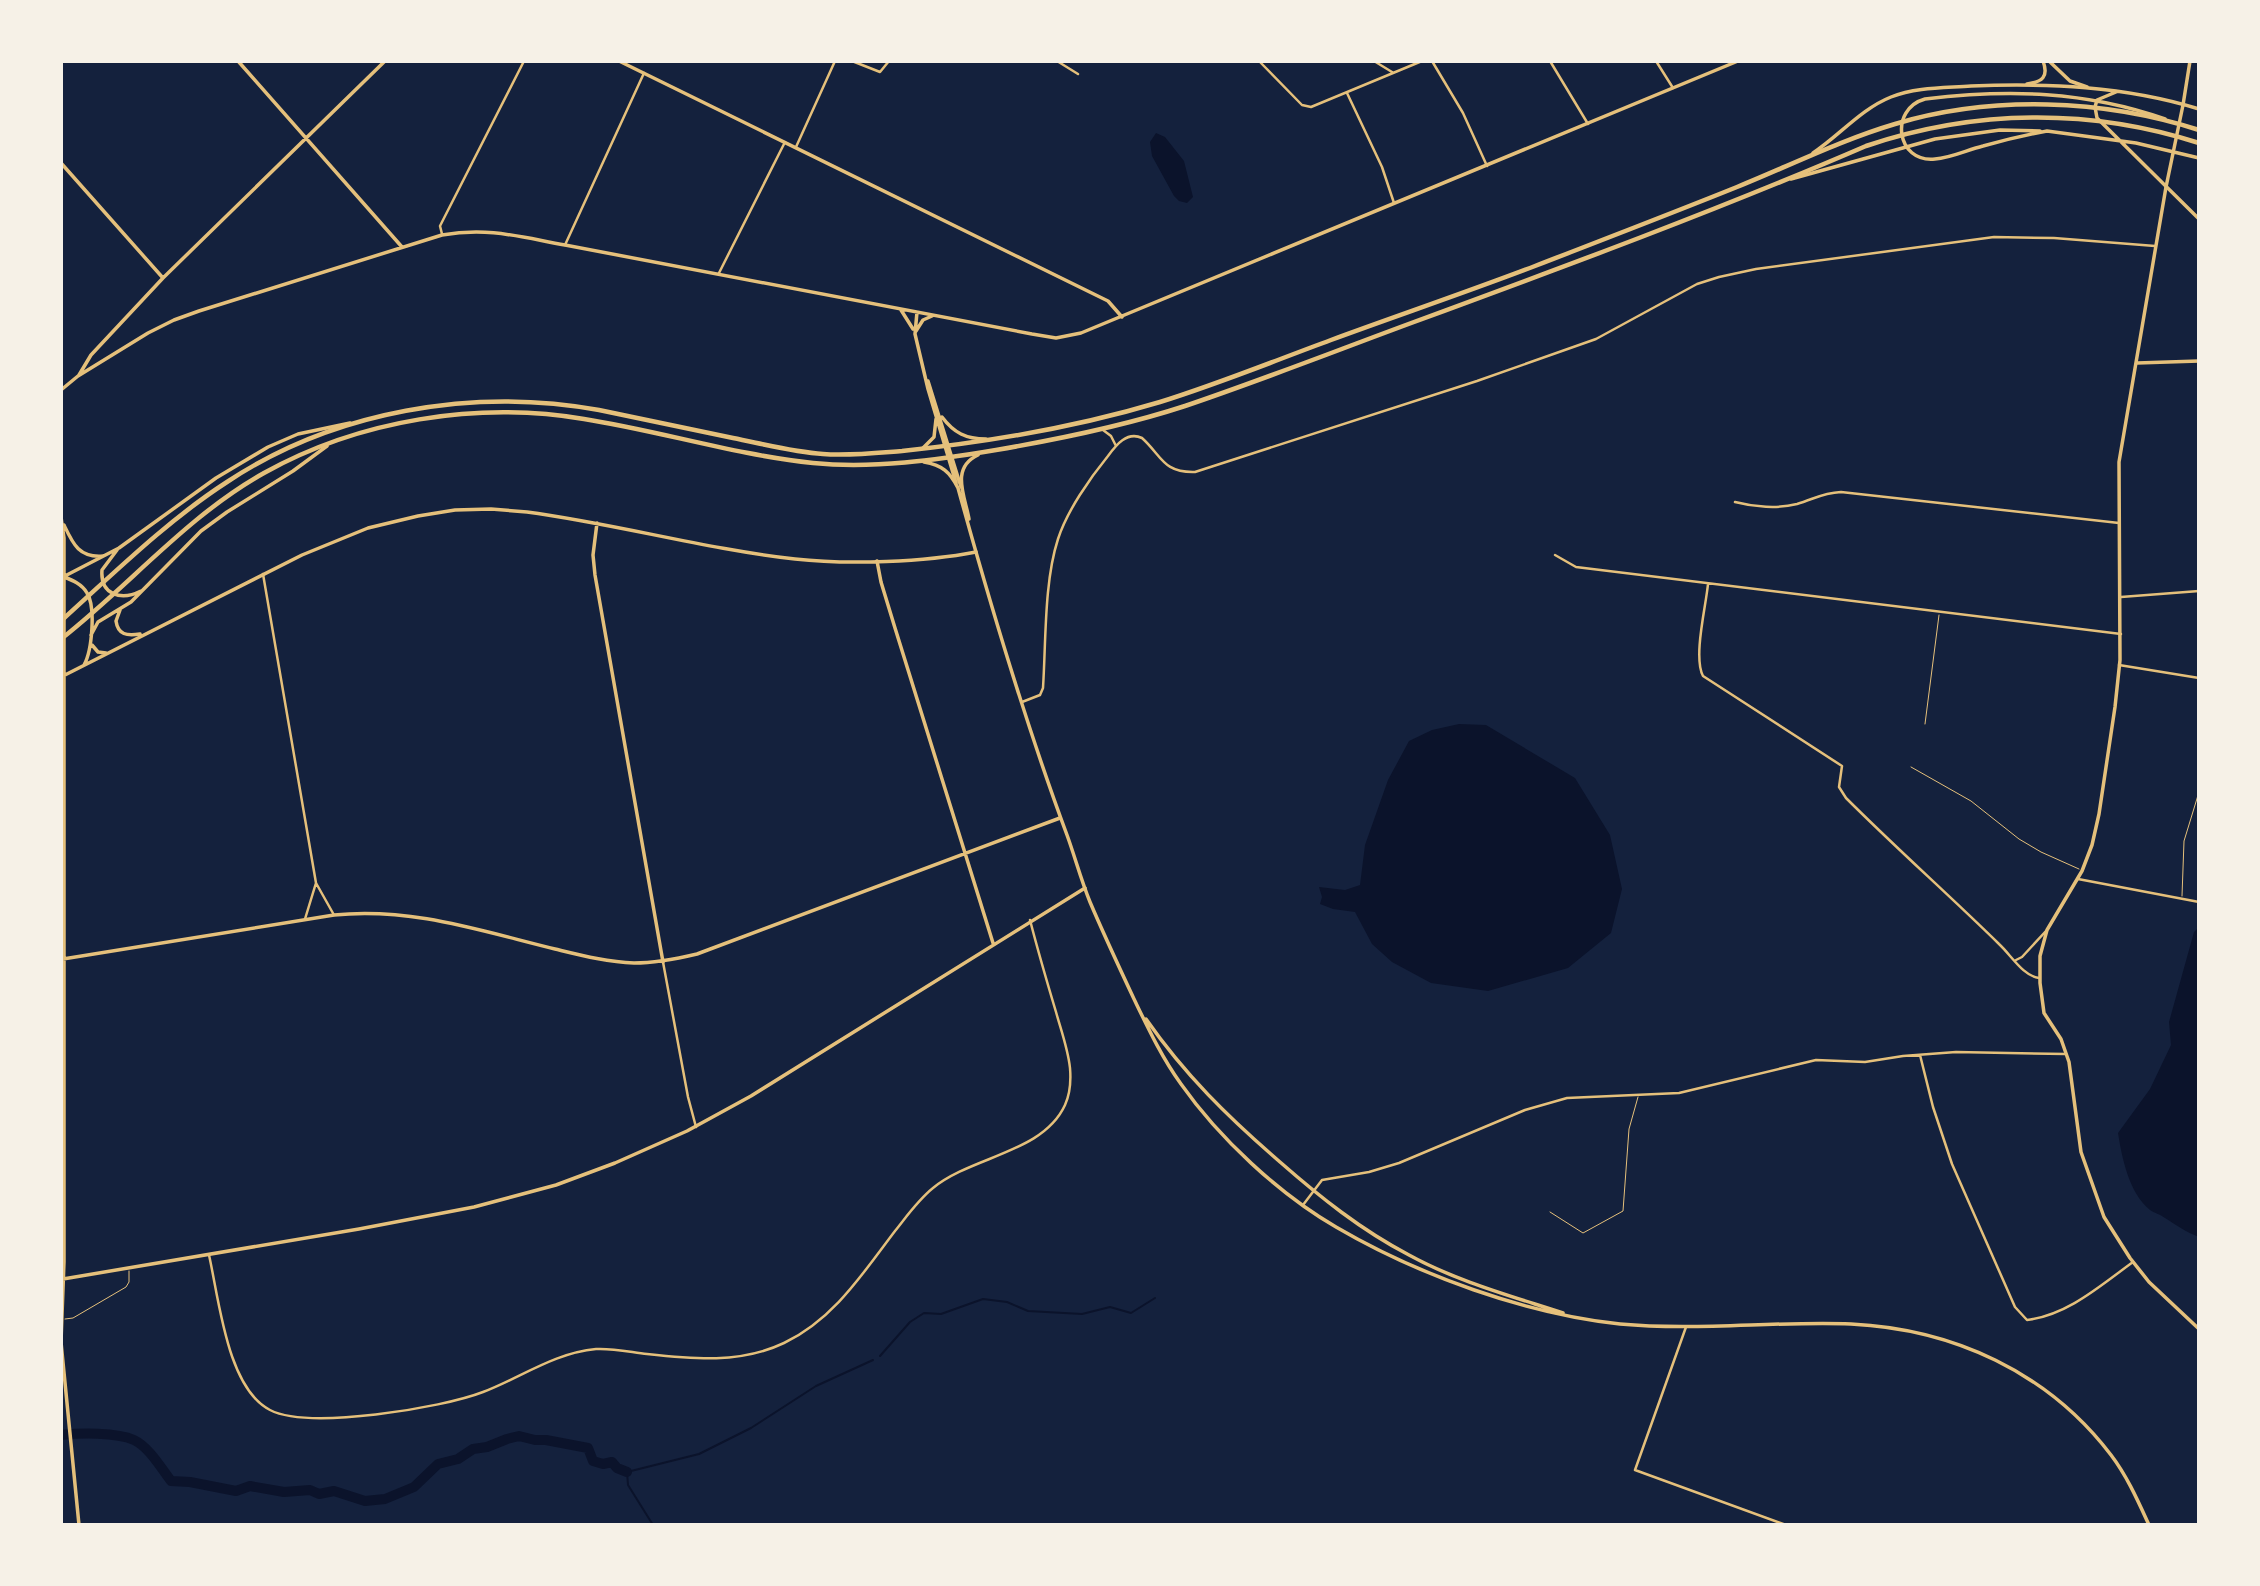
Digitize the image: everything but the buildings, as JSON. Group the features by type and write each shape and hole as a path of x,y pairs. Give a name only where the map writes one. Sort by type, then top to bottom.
{"highway":[{"path":"61,621 200,502 262,461 312,438 363,421 439,406 526,402 588,408 808,453 866,454 991,439 1100,417 1181,395 1516,273 1865,134 1929,115 1982,107 2043,105 2110,110 2199,130"},
{"path":"61,639 206,511 245,484 298,456 378,428 477,413 528,413 603,422 809,463 847,465 911,461 993,451 1096,429 1183,406 1595,255 1866,145 1910,132 1980,119 2042,117 2118,123 2199,143"}],"street":[{"path":"237,61 402,247"},
{"path":"78,376 86,362 163,278 385,61"},
{"path":"442,235 440,226 524,61"},
{"path":"619,61 1108,301 1122,317"},
{"path":"796,147 835,61"},
{"path":"852,61 880,72 889,61"},
{"path":"1057,61 1078,74"},
{"path":"1259,61 1302,105 1311,107 1422,61"},
{"path":"1374,61 1393,73"},
{"path":"1432,61 1463,113 1487,166"},
{"path":"1550,61 1588,124"},
{"path":"1656,61 1673,89"},
{"path":"61,390 78,376 148,332 199,311 442,235 473,230 491,231 1056,338 1081,333 1122,317 1738,61"},
{"path":"2024,84 2045,77 2043,61"},
{"path":"2049,61 2070,80 2089,88"},
{"path":"2016,960 2047,930 2078,878 2092,845 2099,814 2121,634 2119,462 2155,246 2190,61"},
{"path":"565,245 644,73"},
{"path":"1797,163 1829,142 1864,113 1892,96 1925,89 2024,84 2089,88 2199,109"},
{"path":"2118,92 2097,100 2097,118 2199,219"},
{"path":"1348,93 1381,167 1394,204"},
{"path":"2047,131 1927,159 1916,155 1906,145 1901,124 1912,105 1925,99 2042,93 2091,98 2138,109 2181,124"},
{"path":"1772,185 1935,139 2000,130 2047,131 2118,141 2199,158"},
{"path":"719,274 785,142"},
{"path":"61,163 163,278"},
{"path":"1022,702 1040,695 1043,688 1051,572 1058,538 1089,480 1116,446 1129,436 1139,436 1169,468 1180,473 1195,472 1477,381 1596,339 1697,284 1756,269 1994,237 2054,237 2155,246"},
{"path":"901,310 915,334 976,552 1022,702 1085,888 1159,1051 1182,1086 1213,1124 1261,1172 1336,1227 1413,1265 1480,1292 1582,1319 1623,1324 1853,1324 1909,1330 2003,1362 2037,1383 2081,1422 2109,1452 2149,1525"},
{"path":"915,334 917,312"},
{"path":"915,334 922,320 934,316"},
{"path":"102,344 102,354 112,355"},
{"path":"2137,363 2199,361"},
{"path":"935,406 950,427 958,433 976,439 991,439"},
{"path":"922,449 936,433 935,406"},
{"path":"62,577 119,548 216,478 268,447 298,434 363,421"},
{"path":"1111,436 1113,429 1121,423"},
{"path":"1096,429 1104,430 1116,446"},
{"path":"91,635 98,622 146,589 190,541 214,522 336,441"},
{"path":"959,488 965,464 974,456 993,451"},
{"path":"911,461 941,467 959,488"},
{"path":"1735,502 1783,507 1824,493 1841,492 2119,523"},
{"path":"62,676 314,549 368,528 438,513 470,509 508,510 597,523 784,558 877,561 956,556 976,552"},
{"path":"62,519 72,541 81,552 91,556 105,556"},
{"path":"62,519 62,1354 79,1525"},
{"path":"597,523 593,555 595,575 663,962 696,1127"},
{"path":"119,548 102,570 106,589 123,597 146,589"},
{"path":"1555,555 1573,567 2121,634"},
{"path":"877,561 881,582 993,943"},
{"path":"263,575 316,883 334,915"},
{"path":"62,577 80,585 88,594 91,604 90,654 83,666"},
{"path":"1709,584 1699,657 1703,676 1842,766 1839,787 1846,798 2016,960 2026,973 2039,978"},
{"path":"2121,597 2199,591"},
{"path":"122,608 116,618 120,631 130,636 146,633"},
{"path":"91,643 94,649 101,653 114,650"},
{"path":"2119,665 2199,678"},
{"path":"64,959 305,919 378,912 458,923 593,957 632,963 663,962 697,954 1060,818"},
{"path":"2078,878 2199,902"},
{"path":"305,919 316,883"},
{"path":"63,1279 376,1226 510,1198 556,1185 615,1163 696,1127 785,1075 1085,888"},
{"path":"209,1255 240,1379 258,1403 277,1413 294,1417 372,1414 439,1405 479,1394 561,1356 583,1351 605,1349 709,1360 739,1356 782,1344 820,1321 846,1296 915,1206 933,1187 971,1165 1034,1140 1048,1129 1061,1113 1069,1095 1070,1067 1030,920"},
{"path":"2047,930 2040,956 2039,978 2044,1013 2061,1039 2067,1054 2072,1074 2081,1152 2104,1217 2149,1282 2199,1329"},
{"path":"2028,950 2038,951 2040,956"},
{"path":"1139,1009 1164,1045 1226,1115 1314,1193 1345,1216 1410,1256 1483,1287 1582,1319"},
{"path":"1303,1205 1322,1180 1369,1172 1399,1163 1546,1102 1567,1098 1679,1093 1816,1060 1865,1062 1956,1052 2067,1054"},
{"path":"1920,1054 1933,1107 1952,1164 2015,1307 2027,1320 2054,1313 2083,1299 2133,1262"},
{"path":"1686,1325 1636,1470 1786,1525"}],"lane":[{"path":"1926,724 1939,612"},
{"path":"1911,767 1970,802 1998,825 2030,845 2082,870"},
{"path":"2182,898 2184,841 2199,792"},
{"path":"1550,1212 1583,1233 1623,1211 1629,1129 1639,1095"},
{"path":"63,1319 73,1318 126,1287 129,1282 128,1269"}],"water":[{"path":"1156,133 1165,137 1184,161 1193,197 1187,203 1174,196 1152,156 1150,142"},
{"path":"1459,724 1486,725 1575,778 1610,835 1622,889 1611,933 1568,968 1488,991 1431,983 1392,962 1372,944 1355,912 1320,904 1322,897 1319,887 1345,890 1360,885 1365,845 1388,780 1409,741 1432,730"},
{"path":"2199,927 2199,1237 2152,1211 2143,1203 2128,1174 2118,1133 2150,1089 2171,1045 2169,1022 2194,932"}],"waterway":[{"path":"880,1356 910,1322 924,1313 941,1314 983,1299 1007,1302 1028,1311 1082,1314 1110,1307 1131,1313 1155,1298"},
{"path":"653,1525 628,1485 627,1472 699,1454 751,1428 816,1386 873,1360"},
{"path":"61,1435 108,1434 134,1440 150,1453 171,1481 236,1491 250,1486 284,1492 310,1490 319,1494 334,1491 365,1501 385,1499 414,1487 438,1464 458,1459 473,1449 519,1436 588,1448 593,1461 603,1464 612,1462 617,1468 627,1472"}]}
